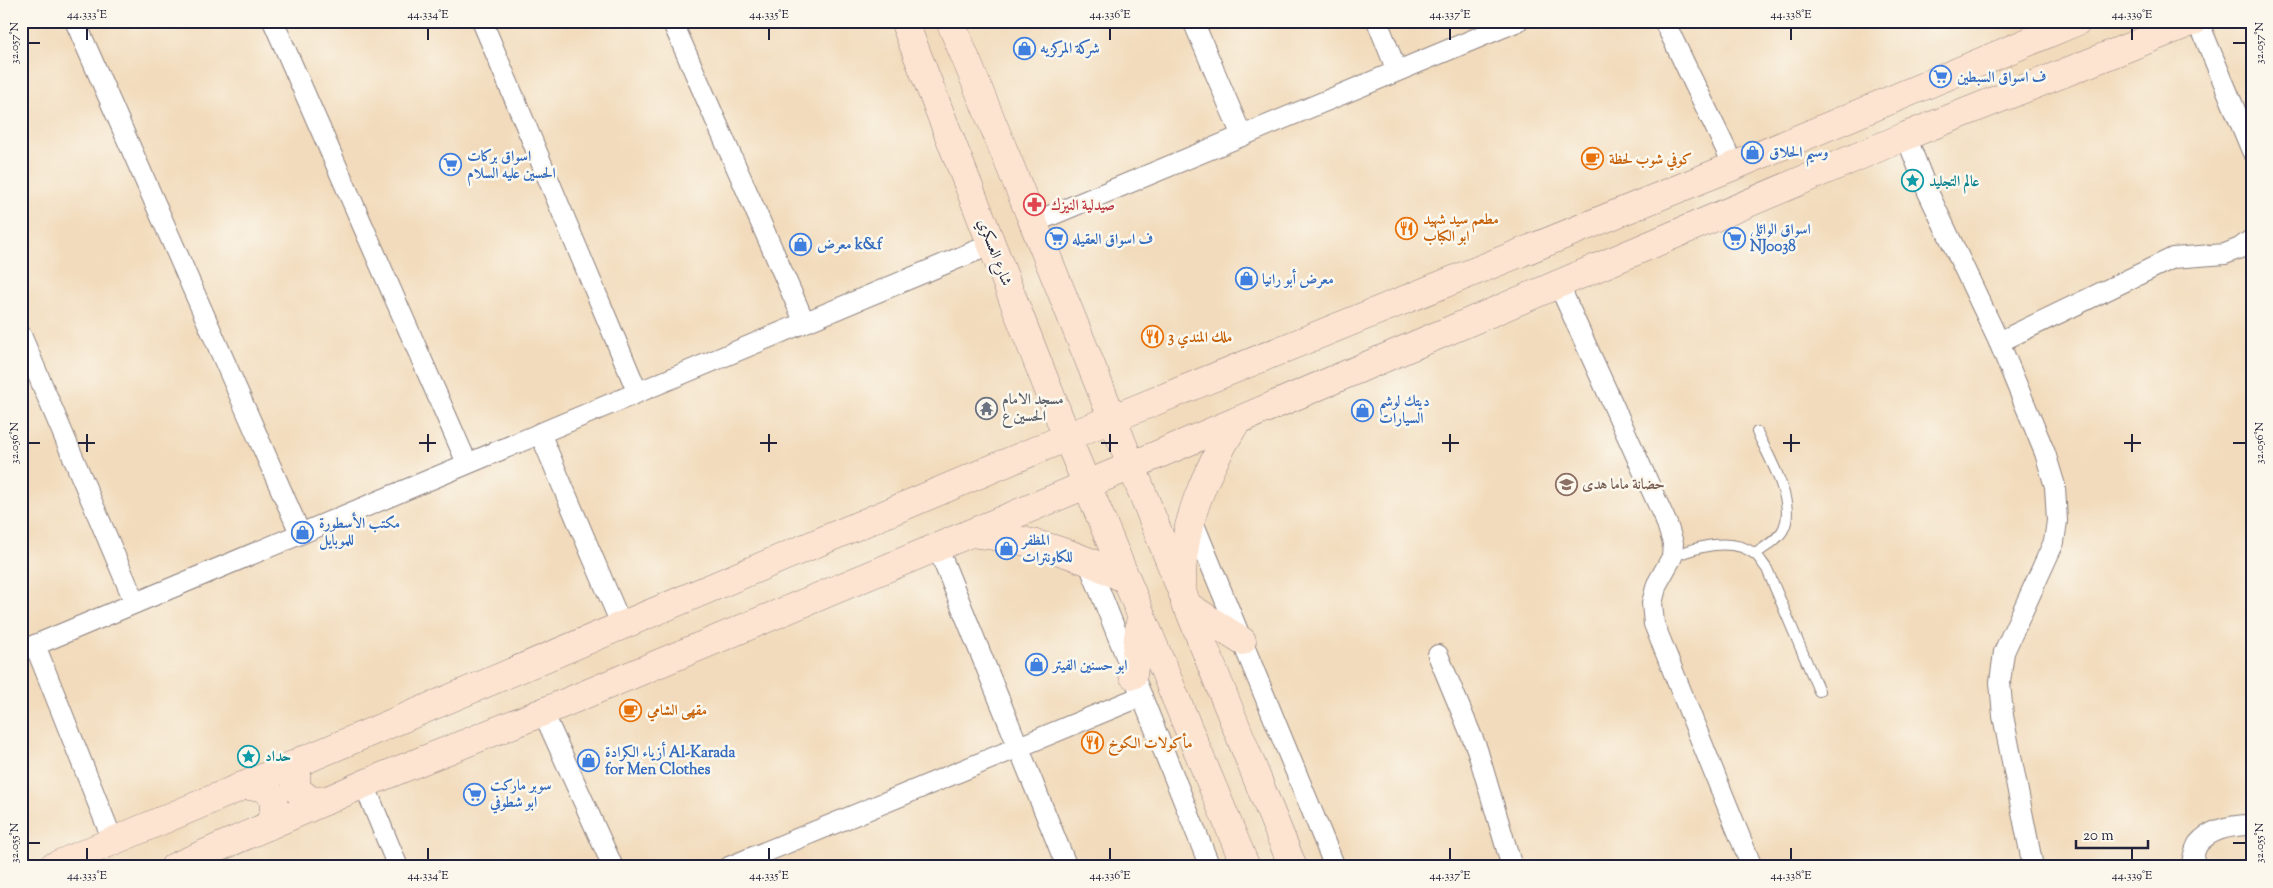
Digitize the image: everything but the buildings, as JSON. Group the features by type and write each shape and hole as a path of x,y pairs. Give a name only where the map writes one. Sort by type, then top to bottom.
{"main road":[{"name":"شارع العسكري","path":"904,21 1067,437 1246,867"},
{"path":"950,21 1034,222 1293,867"},
{"path":"52,867 621,624 1112,418 1734,166 2078,21"},
{"path":"174,867 364,784 543,712 1131,466 1906,136 2194,21"},
{"path":"2029,42 2024,54 2023,64 2025,72 2040,83"},
{"path":"1936,81 1944,82 1956,95 1957,103 1951,118"},
{"path":"1184,599 1182,565 1191,518 1206,475 1237,421"},
{"path":"967,533 1004,536 1040,544 1087,560 1127,580"},
{"path":"1184,599 1242,641"},
{"path":"1138,685 1141,614"},
{"path":"302,760 296,770 296,789 310,800 325,801"},
{"path":"242,786 258,786 268,790 275,806 274,816 268,826"}],"street":[{"path":"75,21 300,534"},
{"path":"273,21 467,463"},
{"path":"482,21 637,391"},
{"path":"672,21 804,321"},
{"path":"1194,21 1242,136"},
{"path":"1377,21 1397,71"},
{"path":"1034,222 1518,21"},
{"path":"1664,21 1734,166"},
{"path":"2198,21 2252,151"},
{"path":"1906,136 1927,190 1999,342 2045,453 2055,486 2057,521 2054,542 2004,652 2000,682 2003,716 2033,867"},
{"path":"1999,342 2172,258 2225,254 2240,248 2252,238"},
{"path":"113,841 28,648 804,321 992,244"},
{"path":"1558,283 1667,524 1673,543 1672,557 1657,584 1652,603 1654,624 1752,867"},
{"path":"21,335 136,603"},
{"path":"540,433 621,624"},
{"path":"1191,518 1334,867"},
{"path":"937,546 1067,867"},
{"path":"1087,560 1210,867"},
{"path":"1438,655 1477,749 1512,867"},
{"path":"729,867 1018,746 1138,685"},
{"path":"543,712 613,867"},
{"path":"364,784 398,867"},
{"path":"2191,867 2198,845 2210,834 2230,825 2252,825"}],"lane":[{"path":"1755,554 1772,542 1784,528 1787,511 1776,472 1757,432"},
{"path":"1672,557 1693,548 1713,545 1740,547 1755,554 1767,569 1819,691"}],"place":[{"name":"شركة المركزيه","path":"1024,48"},
{"name":"ف اسواق السبطين","path":"1941,77"},
{"name":"وسيم الحلاق","path":"1753,152"},
{"name":"كوفي شوب لحظة","path":"1593,159"},
{"name":"اسواق بركات الحسين عليه السلام","path":"451,165"},
{"name":"عالم التجليد","path":"1913,181"},
{"name":"صيدلية النيزك","path":"1035,205"},
{"name":"مطعم سيد شهيد ابو الكباب","path":"1407,228"},
{"name":"اسواق الوائلی NJ0038","path":"1734,238"},
{"name":"ف اسواق العقيله","path":"1056,239"},
{"name":"معرض k&f","path":"801,244"},
{"name":"معرض أبو رانيا","path":"1246,279"},
{"name":"ملك المندي 3","path":"1152,337"},
{"name":"مسجد الامام الحسين ع","path":"986,408"},
{"name":"ديتك لوشم السيارات","path":"1363,410"},
{"name":"حضانة ماما هدى","path":"1566,484"},
{"name":"مكتب الأسطورة للموبايل","path":"303,532"},
{"name":"المظفر للكاونترات","path":"1006,549"},
{"name":"ابو حسنين الفيتر","path":"1037,665"},
{"name":"مقهى الشامي","path":"631,710"},
{"name":"مأكولات الكوخ","path":"1092,743"},
{"name":"حداد","path":"249,756"},
{"name":"أزياء الكرادة Al-Karada for Men Clothes","path":"589,761"},
{"name":"سوبر ماركت ابو شطوفي","path":"474,794"}]}
